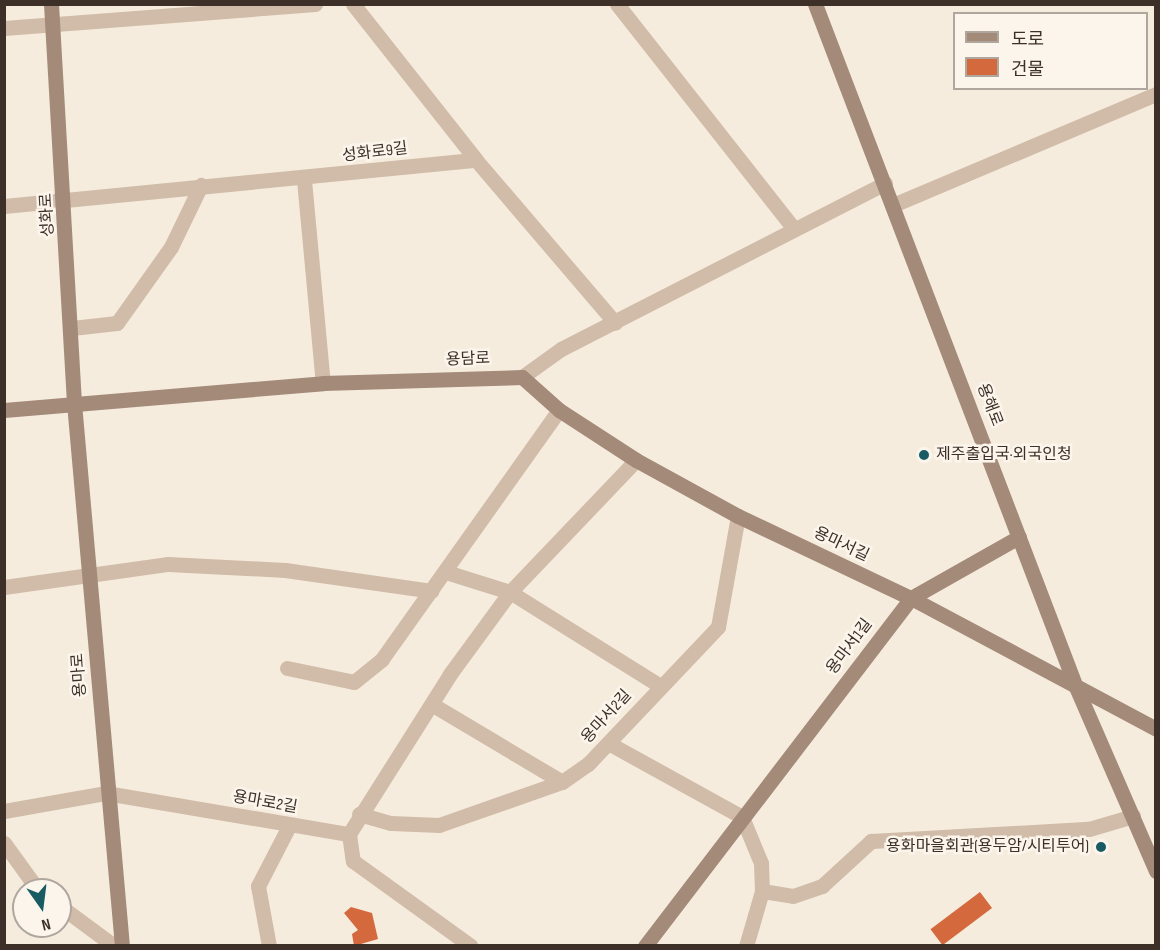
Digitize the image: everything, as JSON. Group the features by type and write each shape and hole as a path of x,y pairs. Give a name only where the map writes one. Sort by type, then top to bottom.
{"street":[{"name":"성화로","path":"51,4 66,200 74,403"},
{"path":"4,28 315,4"},
{"path":"353,4 476,160 615,323"},
{"path":"617,4 792,226"},
{"name":"용해로","path":"815,4 1076,687 1155,871"},
{"path":"893,205 1155,94"},
{"name":"성화로9길","path":"4,206 201,186 304,180 476,160"},
{"path":"304,180 323,383"},
{"path":"522,377 561,349 615,323 792,226 885,183"},
{"path":"72,328 117,323 171,247 201,186"},
{"name":"용담로","path":"4,410 323,383 522,377"},
{"name":"용마서길","path":"522,377 559,410 636,460 738,516 910,598 1155,729"},
{"name":"용마로","path":"74,403 91,573 106,793 122,945"},
{"path":"287,668 354,682 382,659 559,410"},
{"path":"471,945 353,861 349,834 359,814 433,705 450,674 510,592 636,460"},
{"name":"용마서2길","path":"359,814 391,823 439,825 562,782 610,744 659,685 718,627 738,516"},
{"name":"용마서1길","path":"645,945 910,598 1019,537"},
{"path":"4,587 168,564 239,568 432,591"},
{"path":"446,572 510,592 659,685"},
{"path":"433,705 562,782"},
{"path":"610,744 742,818 761,863 762,891 746,945"},
{"name":"용마로2길","path":"4,811 106,793 290,826 349,834"},
{"path":"762,891 793,896 822,886 871,841 1089,829 1133,816"},
{"path":"269,945 258,886 290,826"},
{"path":"4,843 29,878"},
{"path":"72,915 114,945"}],"building":[{"path":"980,892 992,908 943,945 930,929"},
{"path":"351,907 372,913 378,939 354,946 352,934 358,930 344,913"}],"place":[{"name":"제주출입국·외국인청","path":"924,455"},
{"name":"용화마을회관(용두암/시티투어)","path":"1101,847"}]}
